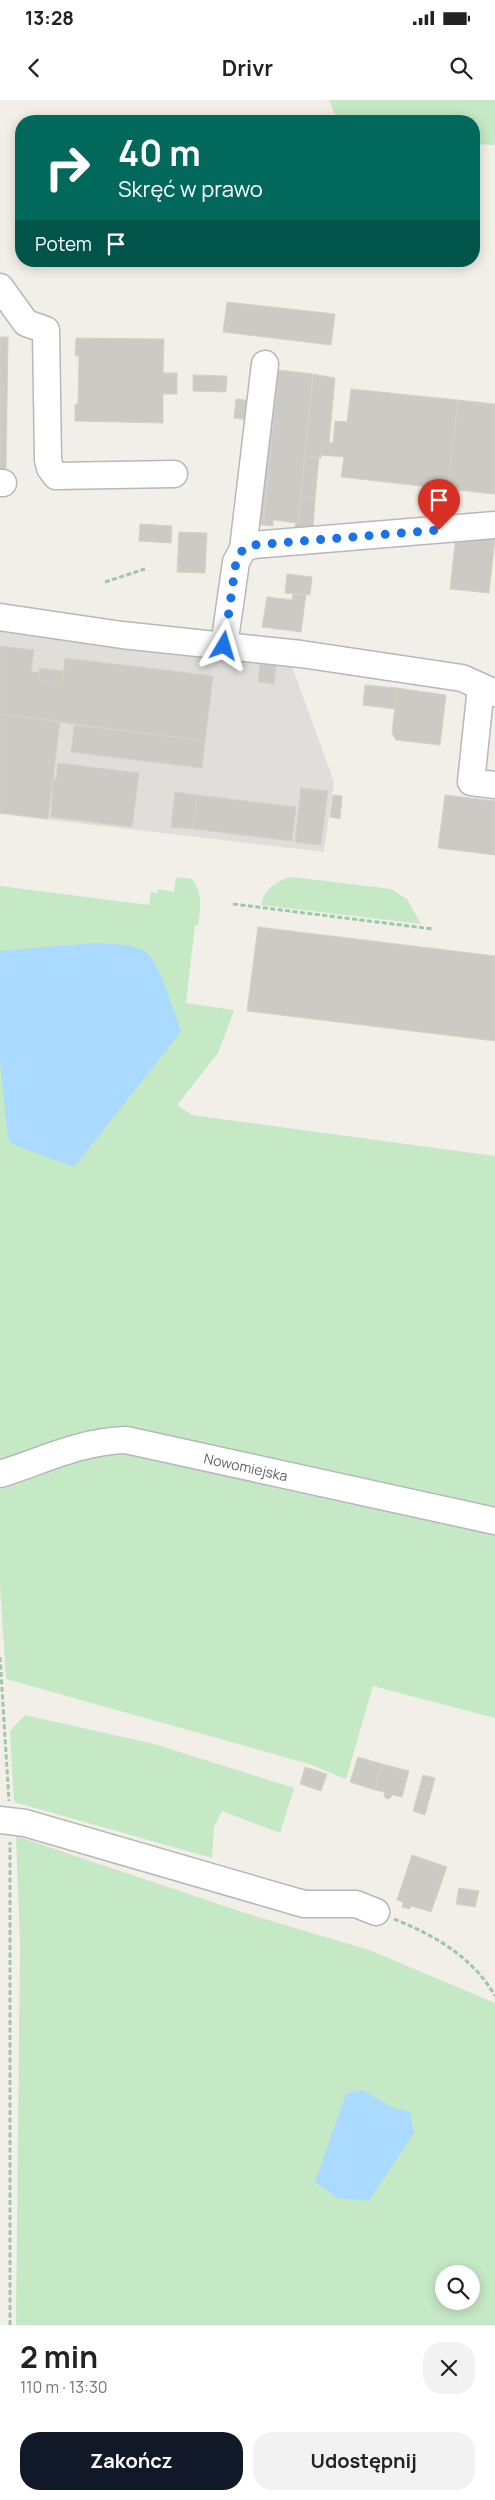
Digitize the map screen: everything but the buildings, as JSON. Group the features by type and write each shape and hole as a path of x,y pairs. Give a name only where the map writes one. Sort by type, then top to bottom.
{"lane":[{"path":"0,287 26,323 46,330 48,460 50,468 56,476 174,474"},
{"path":"224,646 236,562 243,549 265,364"},
{"path":"243,549 253,545 495,525"},
{"path":"0,617 122,635 301,654 462,678 488,690 471,782 495,786"},
{"name":"Nowomiejska","path":"0,1474 80,1446 108,1440 126,1440 495,1521"},
{"path":"5,1820 304,1904 356,1904 376,1912"}],"path":[{"path":"105,582 145,568"},
{"path":"233,904 433,929"},
{"path":"0,1657 5,1820 10,2325"},
{"path":"376,1912 426,1932 458,1953 487,1982 495,1996"}],"shaded area":[{"path":"0,626 290,661 334,782 324,852 0,814"}],"green space":[{"path":"329,100 495,100 495,145 480,144 480,115 335,115"},
{"path":"176,877 192,879 200,895 200,912 198,925 195,925 186,1003 234,1010 218,1053 177,1105 192,1115 495,1156 495,1718 373,1686 346,1779 306,1763 6,1679 0,1584 0,886 149,905 151,892 158,893 158,889 174,892"},
{"path":"293,877 391,889 407,899 421,924 261,905 265,894 272,886 282,880"},
{"path":"25,1715 154,1744 294,1788 280,1833 222,1811 214,1827 212,1858 14,1802 10,1731"},
{"path":"16,1836 245,1913 369,1950 495,2003 495,2325 16,2325 20,1943"}],"water":[{"path":"94,943 119,944 138,948 150,956 166,988 181,1032 74,1167 12,1144 8,1138 0,1062 0,951"},
{"path":"363,2090 391,2107 410,2112 414,2133 369,2201 338,2198 315,2182 346,2094"}],"route":[{"path":"224,646 236,562 243,549 253,545 439,530"}]}
